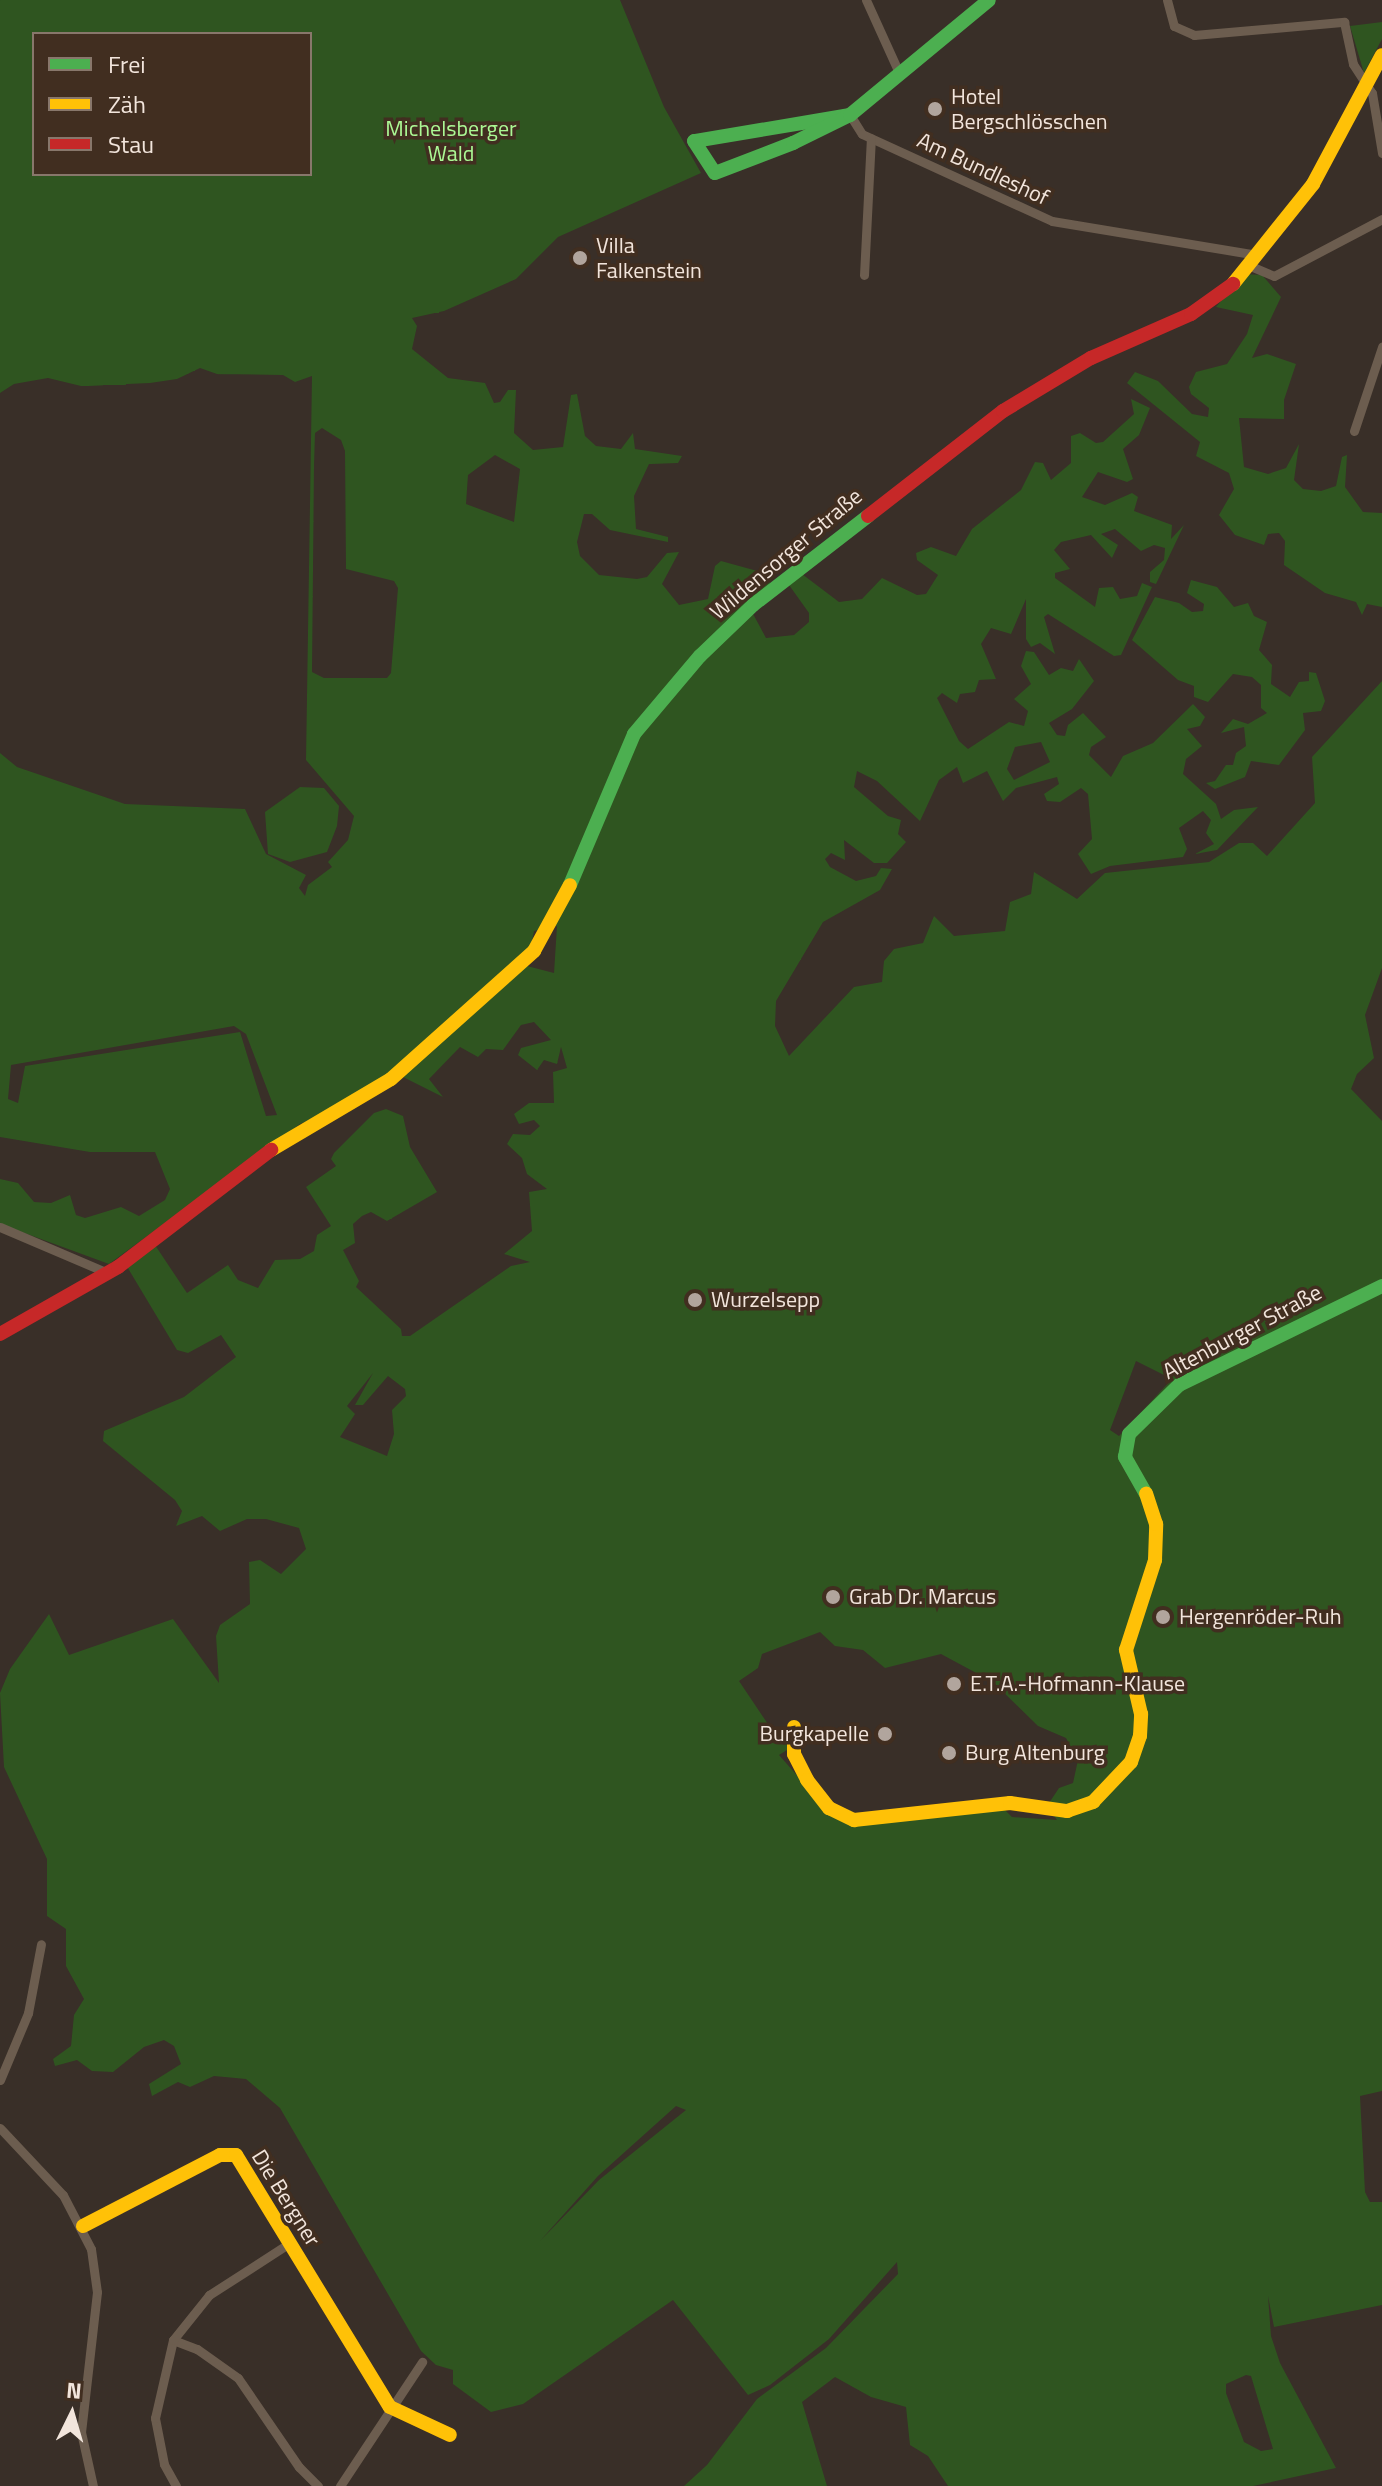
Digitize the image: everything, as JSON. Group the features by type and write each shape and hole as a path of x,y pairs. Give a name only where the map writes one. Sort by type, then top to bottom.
{"street":[{"path":"866,0 900,75"},
{"path":"850,115 694,141 715,173 850,115 989,0"},
{"path":"1167,0 1179,31 1202,35 1344,22 1353,64 1368,85 1382,153"},
{"name":"Wildensorger Straße","path":"0,1334 108,1273 265,1154 391,1079 543,942 634,734 753,605 1003,411 1091,358 1202,309 1252,260 1313,184 1382,55"},
{"name":"Am Bundleshof","path":"850,115 855,129 871,138 1052,221 1252,260 1274,276 1382,219"},
{"path":"864,275 871,138"},
{"path":"1354,431 1382,347"},
{"path":"0,1227 108,1273"},
{"name":"Altenburger Straße","path":"794,1727 794,1754 807,1780 829,1808 854,1820 1010,1803 1067,1811 1093,1802 1131,1762 1140,1736 1141,1714 1126,1650 1153,1570 1156,1524 1150,1501 1125,1457 1129,1434 1179,1385 1382,1286"},
{"path":"0,2080 28,2013 41,1944"},
{"path":"0,2128 54,2183 83,2226 97,2278 81,2406 84,2452 93,2486"},
{"name":"Die Bergner","path":"83,2226 228,2153 236,2155 390,2407"},
{"path":"176,2486 164,2464 155,2418 173,2340 209,2295 288,2244"},
{"path":"173,2340 197,2349 238,2378 299,2467 318,2486"},
{"path":"340,2486 422,2362"},
{"path":"390,2407 450,2435"}],"green space":[{"name":"Michelsberger Wald","path":"0,0 620,0 664,107 701,173 558,237 516,279 444,311 412,318 417,326 412,349 448,378 485,383 494,403 500,402 508,390 516,390 514,433 533,450 563,447 571,395 577,394 585,436 596,446 621,449 633,433 635,449 682,456 678,463 649,464 634,496 636,529 668,537 668,542 610,530 592,514 584,514 577,542 580,556 599,575 637,579 647,577 667,553 679,552 662,584 679,605 708,599 715,566 721,561 761,572 770,582 752,612 766,638 794,635 809,622 809,613 789,585 802,574 839,602 862,599 882,578 917,595 926,594 938,575 917,560 916,553 931,547 956,556 972,529 1021,490 1035,462 1043,463 1051,480 1071,463 1071,436 1080,433 1096,443 1103,442 1134,414 1131,399 1150,408 1139,435 1123,449 1133,479 1127,482 1098,472 1082,497 1105,505 1132,493 1138,497 1134,511 1172,525 1171,539 1184,525 1156,584 1150,582 1150,572 1164,560 1165,548 1154,545 1141,551 1115,529 1101,534 1118,545 1112,558 1091,535 1061,542 1054,550 1070,569 1055,573 1055,578 1095,607 1099,588 1113,587 1120,599 1137,596 1142,583 1152,587 1121,655 1114,656 1048,614 1044,617 1055,654 1040,643 1031,647 1026,639 1026,599 1011,634 991,628 981,644 996,679 979,680 975,692 960,694 957,703 942,693 937,698 959,741 968,749 1009,722 1024,726 1028,711 1014,699 1031,684 1021,666 1026,651 1034,652 1049,675 1061,668 1073,671 1079,659 1094,681 1072,709 1049,723 1057,735 1065,736 1068,725 1083,713 1106,737 1091,747 1089,755 1111,777 1123,756 1153,743 1193,704 1205,717 1200,726 1187,729 1202,746 1186,759 1183,774 1216,804 1221,819 1234,810 1258,807 1217,850 1195,854 1214,844 1206,833 1211,820 1203,811 1179,828 1187,849 1183,857 1110,866 1091,874 1078,854 1092,839 1088,794 1081,788 1060,802 1047,801 1044,794 1059,784 1057,777 1016,788 1003,801 987,771 963,783 957,767 939,780 920,821 877,781 857,771 854,787 888,816 901,820 898,834 906,842 887,863 874,863 844,840 845,860 831,853 825,859 830,867 856,881 876,876 881,868 892,869 880,890 823,922 776,1001 775,1026 789,1056 854,987 882,982 884,961 894,949 923,943 934,916 954,936 1005,931 1010,902 1031,894 1034,872 1077,899 1105,873 1209,862 1239,843 1253,843 1267,856 1315,803 1312,757 1382,681 1382,968 1365,1015 1374,1058 1357,1074 1351,1089 1382,1121 1382,2091 1360,2096 1365,2192 1370,2202 1382,2202 1382,2305 1274,2327 1268,2296 1271,2336 1280,2363 1336,2468 1253,2486 948,2486 928,2456 910,2445 906,2407 871,2397 835,2377 802,2402 827,2486 684,2486 707,2465 757,2399 826,2348 898,2274 897,2262 829,2339 770,2385 748,2395 673,2300 523,2404 491,2412 453,2384 453,2370 436,2365 421,2351 280,2108 246,2079 214,2076 190,2087 178,2082 152,2096 149,2084 181,2064 174,2046 164,2040 144,2047 113,2072 92,2071 77,2060 55,2066 53,2059 71,2046 74,2015 84,1999 66,1966 66,1929 47,1916 47,1859 4,1767 0,1693 10,1669 49,1614 69,1655 173,1619 219,1683 216,1636 220,1625 250,1604 249,1562 260,1560 281,1574 306,1549 299,1528 266,1519 247,1519 220,1531 202,1516 176,1526 182,1511 175,1500 103,1441 104,1431 184,1397 236,1357 221,1335 188,1353 177,1350 126,1265 155,1245 187,1293 228,1265 238,1280 258,1288 275,1260 300,1259 314,1251 317,1235 331,1226 306,1187 336,1166 331,1159 334,1153 374,1113 386,1109 403,1116 410,1147 437,1192 387,1221 371,1212 362,1216 353,1224 355,1243 343,1250 359,1281 356,1287 401,1329 402,1336 410,1336 511,1266 530,1262 504,1254 532,1231 529,1192 547,1189 527,1174 522,1158 507,1144 513,1134 530,1135 540,1126 534,1120 519,1124 514,1114 529,1103 554,1103 553,1072 567,1068 561,1047 557,1064 544,1060 537,1070 518,1055 521,1048 551,1040 534,1022 521,1025 503,1050 486,1049 478,1057 460,1047 429,1079 443,1097 403,1077 300,1124 109,1264 0,1224 0,1179 18,1183 34,1202 51,1203 70,1195 76,1215 85,1218 121,1207 139,1216 165,1200 170,1189 155,1152 90,1152 0,1137 0,753 17,767 125,804 245,809 266,854 306,875 299,888 305,896 308,885 332,867 328,862 348,840 354,816 306,760 312,376 295,382 283,375 217,374 200,368 177,379 150,383 81,386 48,378 14,384 0,393","holes":["322,428 341,440 345,451 346,569 394,581 398,588 391,673 387,678 324,678 312,672 315,433","495,455 520,469 514,522 466,504 468,475","1041,742 1050,762 1014,780 1007,769 1015,747","557,926 554,973 527,966 534,931","234,1026 246,1034 277,1115 266,1116 240,1032 25,1066 18,1103 8,1099 11,1065","1136,1361 1172,1379 1119,1436 1110,1430","373,1373 355,1405 363,1405 388,1376 405,1389 406,1396 392,1410 394,1434 387,1456 340,1437 355,1414 347,1406","820,1632 835,1646 863,1650 885,1668 941,1654 993,1682 1038,1726 1066,1738 1078,1760 1073,1783 1059,1788 1047,1806 1057,1820 1012,1817 1005,1810 860,1824 802,1781 779,1755 787,1750 788,1740 774,1733 739,1681 758,1668 762,1654","676,2106 686,2110 599,2180 540,2241 598,2176","1246,2375 1251,2376 1273,2449 1261,2451 1244,2442 1226,2393 1226,2384"]},
{"path":"1382,22 1382,39 1364,73 1350,26"},
{"path":"1243,274 1262,275 1281,297 1252,358 1267,354 1296,364 1284,400 1284,419 1239,418 1244,467 1268,474 1286,468 1299,444 1294,480 1303,489 1321,491 1336,486 1342,457 1347,455 1345,487 1363,512 1382,513 1382,607 1367,604 1362,615 1356,602 1325,593 1284,565 1285,541 1279,533 1268,534 1264,545 1235,535 1219,515 1234,489 1229,473 1196,456 1200,442 1127,383 1135,372 1158,381 1192,414 1208,417 1209,408 1191,394 1189,387 1196,372 1227,364 1247,334 1253,315 1216,307"},
{"path":"1191,580 1217,587 1234,607 1248,603 1254,616 1267,622 1259,650 1272,665 1271,684 1290,697 1299,682 1309,681 1309,672 1316,673 1325,701 1321,711 1303,713 1305,730 1279,765 1251,761 1245,777 1215,789 1206,783 1215,781 1226,765 1233,765 1236,753 1246,746 1244,727 1221,733 1233,719 1248,724 1267,713 1261,708 1261,685 1252,677 1233,674 1208,702 1194,697 1194,686 1178,680 1132,640 1155,597 1179,603 1192,612 1203,611 1204,604 1187,593"},
{"path":"300,787 324,788 339,806 337,826 327,852 290,862 268,854 265,812"}],"traffic: fast":[{"path":"850,115 694,141 715,173 793,143 850,115 989,0"},
{"path":"570,885 634,734 700,656 753,605 868,516"},
{"path":"1146,1494 1125,1457 1129,1434 1179,1385 1382,1286"}],"traffic: slow":[{"path":"1233,284 1313,184 1382,55"},
{"path":"271,1150 391,1079 534,951 570,885"},
{"path":"794,1727 794,1754 807,1780 829,1808 854,1820 1010,1803 1067,1811 1093,1802 1131,1762 1140,1736 1141,1714 1126,1650 1155,1560 1156,1524 1146,1494"},
{"path":"83,2226 220,2155 236,2155 390,2407 450,2435"}],"traffic: jam":[{"path":"868,516 1003,411 1091,358 1191,314 1233,284"},
{"path":"0,1334 118,1267 271,1150"}],"place":[{"name":"Hotel Bergschlösschen","path":"935,109"},
{"name":"Villa Falkenstein","path":"580,258"},
{"name":"Wurzelsepp","path":"695,1300"},
{"name":"Grab Dr. Marcus","path":"833,1597"},
{"name":"Hergenröder-Ruh","path":"1163,1617"},
{"name":"E.T.A.-Hofmann-Klause","path":"954,1684"},
{"name":"Burgkapelle","path":"885,1734"},
{"name":"Burg Altenburg","path":"949,1753"}]}
